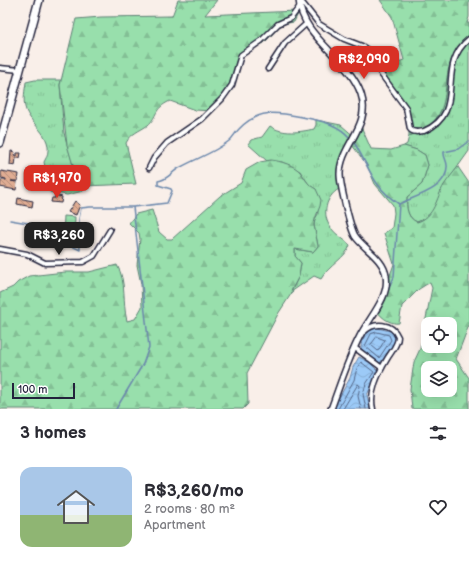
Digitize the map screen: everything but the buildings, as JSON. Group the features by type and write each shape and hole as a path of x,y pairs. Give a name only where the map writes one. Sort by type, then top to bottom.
{"main road":[{"path":"0,143 40,0"}],"street":[{"path":"300,0 300,6 306,24 350,74 363,99 364,108 361,125 344,158 340,172 353,231 360,242 382,265 386,275 385,290 360,336 331,409"},
{"path":"300,0 319,24 344,39 362,46 369,51 381,74 405,105 410,129 414,132 420,132 441,123 450,113 454,101 454,66 456,56 461,46 469,39"},
{"path":"149,168 154,158 167,143 202,119 229,90 241,55 261,41 278,24 291,18 300,6"},
{"path":"268,69 285,43 306,24"},
{"path":"0,68 20,70"},
{"path":"0,249 27,254 45,263 83,262 94,256 110,230"},
{"path":"360,336 368,328 377,324 385,326 396,332 398,341 382,368 372,391 373,409"},
{"path":"355,348 382,368"}],"green space":[{"path":"178,0 217,0 205,15 297,11 298,14 294,22 282,24 264,43 246,52 241,58 231,92 212,111 195,110 170,101 158,110 148,125 130,137 126,143 136,184 83,186 75,172 67,145 60,85 76,19 101,17 172,16"},
{"path":"380,0 469,0 469,17 467,23 469,23 469,36 457,50 450,64 443,104 438,116 427,127 409,136 409,127 404,109 379,69 404,60 392,17"},
{"path":"469,36 469,151 444,186 433,210 426,218 417,222 409,215 407,197 422,184 428,165 425,155 417,150 404,146 407,144 409,136 427,127 438,116 443,104 450,64 457,50"},
{"path":"35,80 61,80 60,85 64,133 75,172 83,186 83,191 67,195 50,192 44,162 48,153 46,139 28,114 24,104 26,82"},
{"path":"316,120 341,125 356,138 340,161 337,172 339,189 331,196 326,206 326,217 331,228 350,245 345,254 324,274 321,279 314,276 291,292 299,276 301,263 295,256 295,249 313,252 318,246 314,225 318,214 316,189 310,186 300,171 282,162 267,161 248,144 251,140 262,137 270,126 286,132 303,131 314,129"},
{"path":"360,124 371,149 391,150 404,146 417,150 425,155 428,165 422,184 407,197 409,215 417,222 423,220 431,212 444,185 458,167 469,183 469,325 456,359 469,378 469,409 412,409 410,389 414,362 421,344 421,353 457,353 457,317 426,317 432,288 430,283 419,289 402,306 399,323 388,321 378,313 375,306 384,292 394,264 384,233 392,228 394,213 393,205 375,184 367,165 352,145"},
{"path":"271,160 283,162 295,168 301,173 309,184 316,189 321,200 314,225 318,246 313,252 295,249 295,256 301,263 299,276 291,291 293,291 278,314 247,373 248,404 243,409 0,409 0,293 13,287 18,282 29,276 65,272 89,272 117,265 122,278 127,321 135,319 142,307 141,284 137,265 140,239 139,233 129,223 136,214 152,210 159,232 167,239 172,239 220,196 241,183 246,170 260,162"},
{"path":"64,216 75,217 74,237 63,236"}],"water":[{"path":"377,328 390,331 395,335 396,342 380,363 371,358 361,348 362,341 366,335"},
{"path":"359,357 369,362 378,371 367,395 370,409 333,409 350,378 353,367"}],"waterway":[{"path":"10,220 34,224 54,237 80,250 79,219 81,208 133,207 167,203 172,191 171,189 158,185 158,181 165,179 178,169 223,145 230,140 239,129 255,117 271,113 279,113 313,119 336,127 350,138"},
{"path":"399,204 429,191 442,181 446,175 447,165 444,152 458,149 469,141"},
{"path":"355,144 373,177 383,191 399,204"},
{"path":"387,293 394,277 399,204"},
{"path":"116,409 143,364 149,347 133,207"}]}
